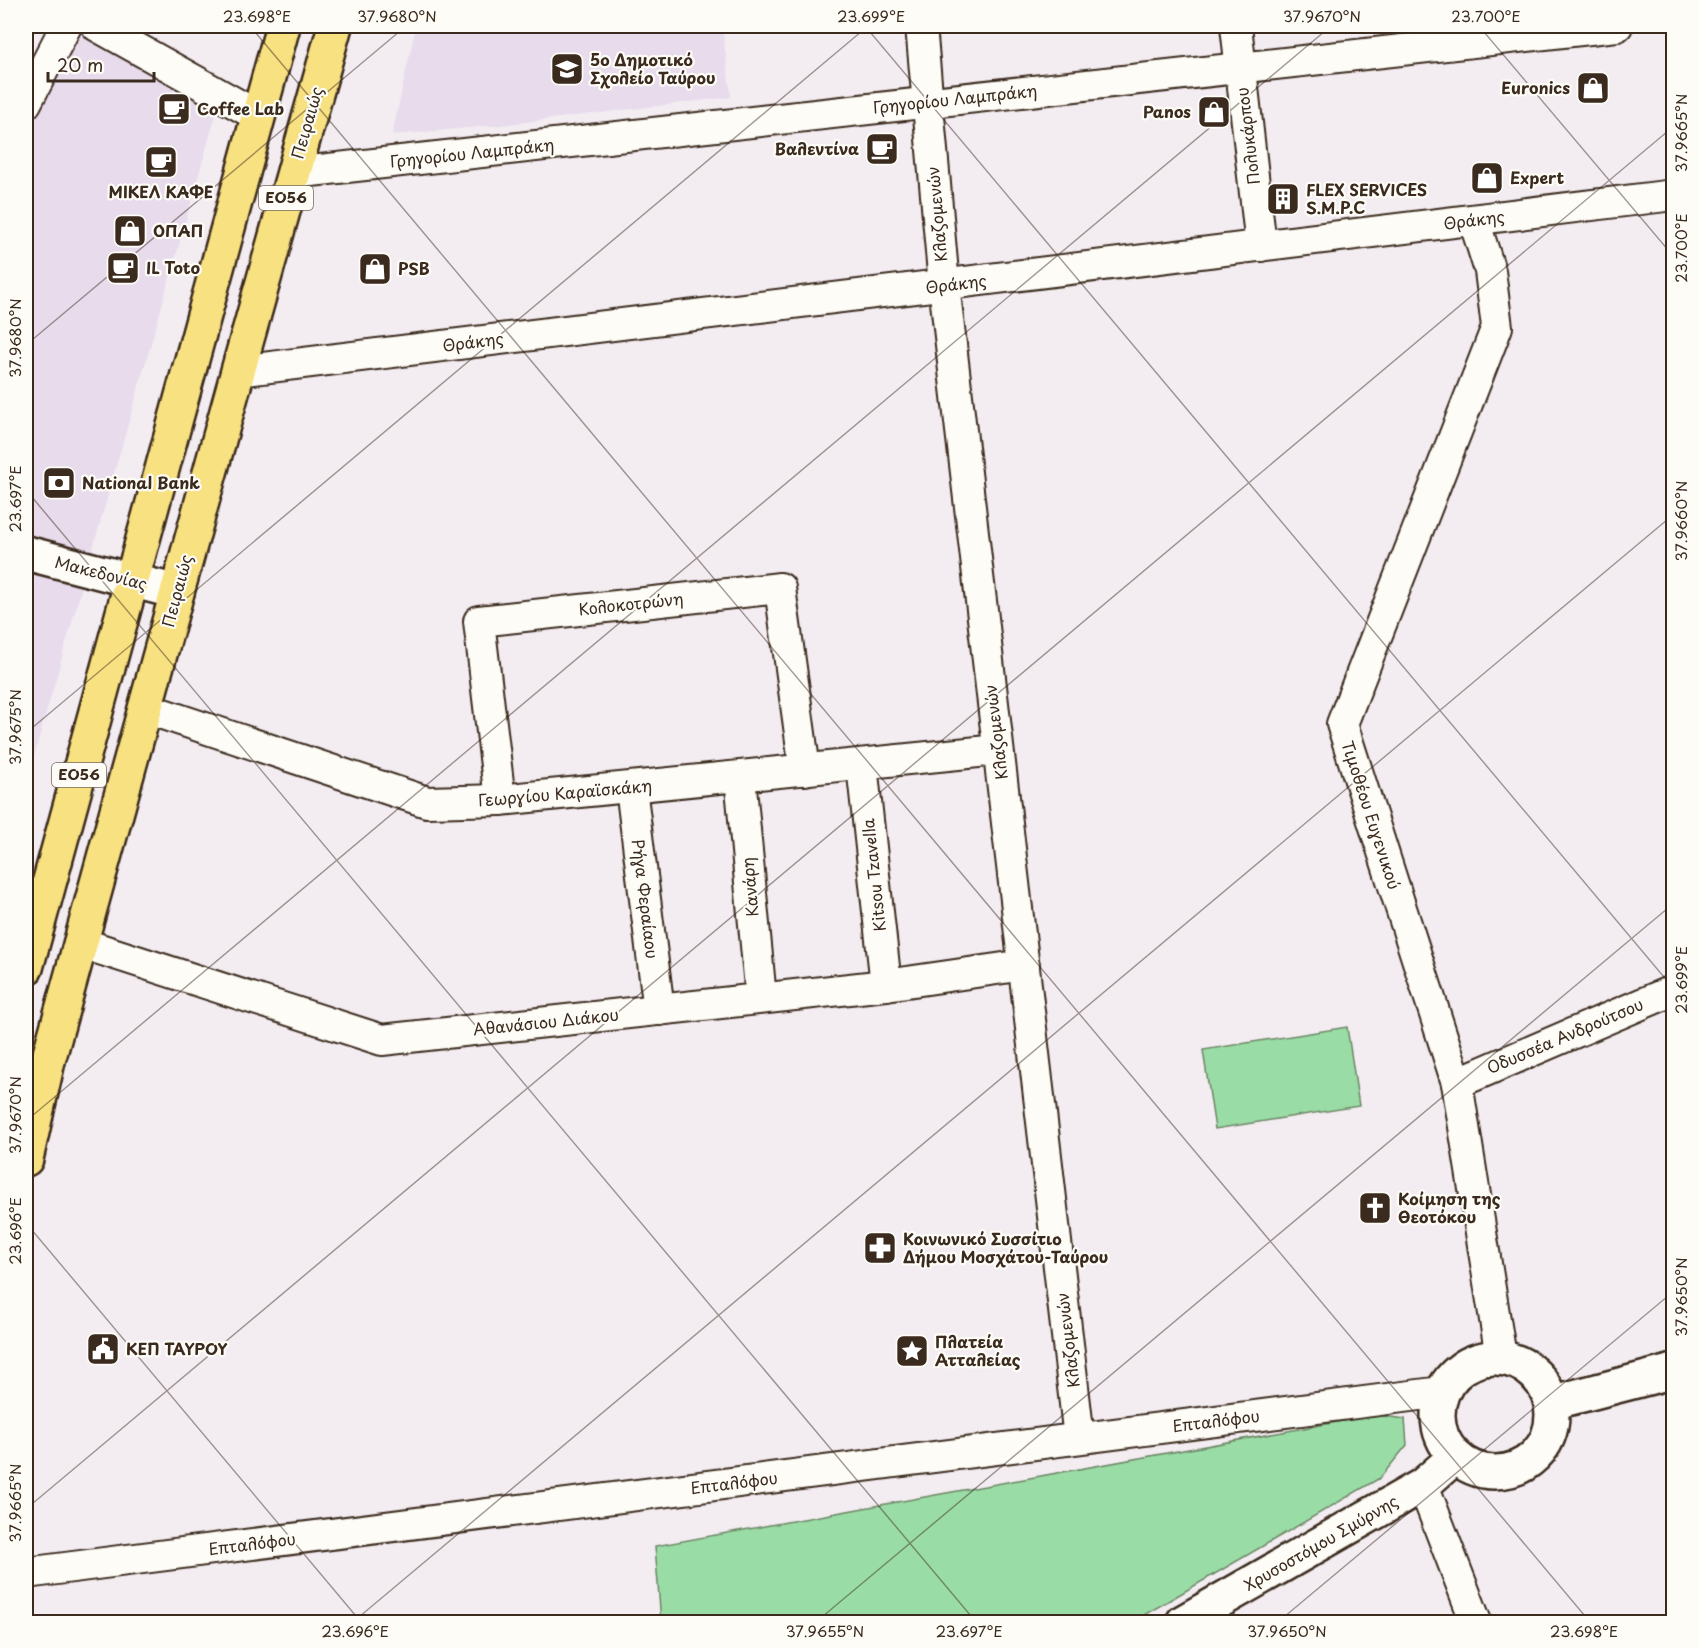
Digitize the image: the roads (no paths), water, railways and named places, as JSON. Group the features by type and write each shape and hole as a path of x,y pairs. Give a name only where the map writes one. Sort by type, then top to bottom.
{"main road":[{"name":"ΕΟ56","path":"26,968 283,26"},
{"name":"Πειραιώς","path":"26,1159 48,1061 335,26"}],"street":[{"path":"26,103 66,26"},
{"path":"97,26 258,116"},
{"name":"Κλαζομενών","path":"921,26 944,285 1079,1438"},
{"name":"Πολυκάρπου","path":"1236,26 1261,246"},
{"name":"Γρηγορίου Λαμπράκη","path":"293,174 1617,26"},
{"name":"Θράκης","path":"238,371 1674,195"},
{"name":"Τιμοθέου Ευγενικού","path":"1474,220 1490,271 1497,327 1342,724 1457,1083 1501,1357"},
{"name":"Μακεδονίας","path":"26,553 177,592"},
{"name":"Κολοκοτρώνη","path":"500,800 478,621 780,588 805,770"},
{"name":"Γεωργίου Καραϊσκάκη","path":"145,708 427,802 500,800 998,750"},
{"name":"Kitsou Tzavella","path":"861,765 885,985"},
{"name":"Κανάρη","path":"740,777 761,998"},
{"name":"Ρήγα Φεραίαου","path":"631,788 660,1010"},
{"name":"Αθανάσιου Διάκου","path":"81,943 382,1040 885,985 1024,965"},
{"name":"Οδυσσέα Ανδρούτσου","path":"1457,1083 1674,990"},
{"path":"1501,1357 1518,1362 1534,1372 1545,1386 1551,1403 1552,1424 1545,1443 1532,1459 1514,1469 1494,1473 1473,1468 1455,1457 1445,1444 1438,1427 1438,1409 1442,1392 1452,1377 1466,1365 1483,1359 1501,1357"},
{"path":"1551,1403 1674,1371"},
{"name":"Επταλόφου","path":"26,1573 1442,1392"},
{"name":"Χρυσοστόμου Σμύρνης","path":"1183,1623 1423,1485 1455,1457"},
{"path":"1423,1485 1476,1623"}],"place":[{"name":"5ο Δημοτικό Σχολείο Ταύρου","path":"567,69"},
{"name":"Euronics","path":"1593,88"},
{"name":"Coffee Lab","path":"174,109"},
{"name":"Panos","path":"1214,112"},
{"name":"Βαλεντίνα","path":"882,149"},
{"name":"ΜΙΚΕΛ ΚΑΦΕ","path":"161,162"},
{"name":"Expert","path":"1487,178"},
{"name":"FLEX SERVICES S.M.P.C","path":"1283,199"},
{"name":"ΟΠΑΠ","path":"130,231"},
{"name":"IL Toto","path":"123,268"},
{"name":"PSB","path":"375,269"},
{"name":"National Bank","path":"59,483"},
{"name":"Κοίμηση της Θεοτόκου","path":"1375,1208"},
{"name":"Κοινωνικό Συσσίτιο Δήμου Μοσχάτου-Ταύρου","path":"880,1248"},
{"name":"ΚΕΠ ΤΑΥΡΟΥ","path":"103,1349"},
{"name":"Πλατεία Ατταλείας","path":"912,1351"}]}
